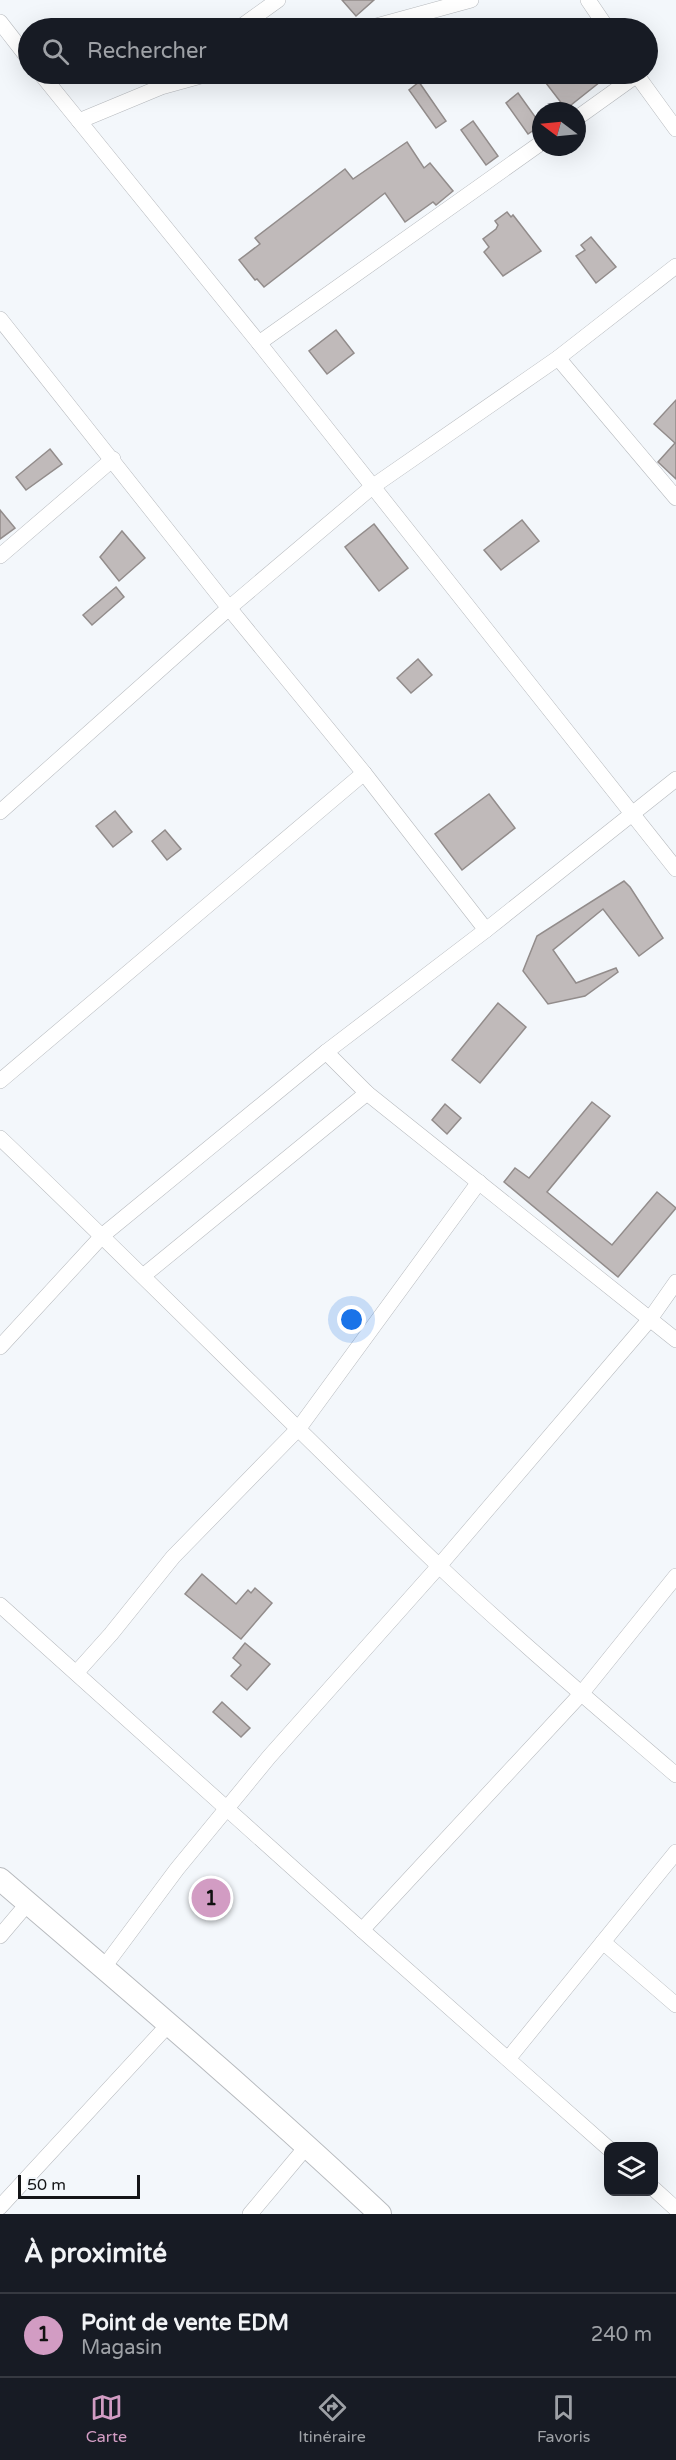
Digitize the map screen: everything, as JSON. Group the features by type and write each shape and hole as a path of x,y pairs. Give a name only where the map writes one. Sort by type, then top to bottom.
{"street":[{"path":"253,18 278,0"},
{"path":"405,18 471,0"},
{"path":"588,0 600,18"},
{"path":"0,22 18,45"},
{"path":"49,84 259,343 676,869"},
{"path":"161,87 165,84"},
{"path":"79,121 172,84"},
{"path":"586,111 623,84"},
{"path":"643,84 676,129"},
{"path":"259,343 532,150"},
{"path":"0,812 229,608 372,486 558,358 676,266"},
{"path":"0,319 229,608 364,773 486,930"},
{"path":"558,358 676,498"},
{"path":"0,556 113,459"},
{"path":"0,1081 364,773"},
{"path":"0,1347 103,1235 326,1052 486,930 676,779"},
{"path":"326,1052 367,1093 676,1340"},
{"path":"143,1276 367,1093"},
{"path":"0,1138 103,1235 439,1566 581,1694 676,1775"},
{"path":"77,1672 173,1557 299,1428 479,1182"},
{"path":"104,1967 177,1869 269,1757 439,1566 650,1319 676,1282"},
{"path":"362,1930 581,1694 676,1576"},
{"path":"0,1605 77,1672 226,1809 604,2144"},
{"path":"508,2059 676,1852"},
{"path":"0,1879 170,2024 380,2214"},
{"path":"0,1936 28,1903"},
{"path":"603,1942 676,2005"},
{"path":"0,2207 170,2024"},
{"path":"250,2214 307,2146"},
{"path":"658,2193 676,2209"}],"building":[{"path":"342,0 374,0 356,16"},
{"path":"416,84 420,84 446,121 436,128 409,90"},
{"path":"547,84 597,84 575,102 561,102"},
{"path":"518,93 532,112 532,131 528,134 506,103"},
{"path":"473,121 498,156 486,165 461,130"},
{"path":"407,142 424,168 430,163 453,191 436,205 433,202 405,222 385,193 264,287 257,279 255,280 239,260 260,244 255,238 345,169 353,179"},
{"path":"507,212 511,217 513,215 541,251 503,276 484,252 489,247 483,239 496,229 498,225 495,221"},
{"path":"591,237 616,267 596,283 576,256 585,250 581,245"},
{"path":"336,330 354,353 327,374 309,351"},
{"path":"676,400 676,479 658,462 675,443 654,424"},
{"path":"50,449 62,464 26,490 16,477"},
{"path":"0,510 15,528 0,539"},
{"path":"522,520 539,541 501,570 484,550"},
{"path":"374,524 408,568 379,591 345,547"},
{"path":"122,531 145,558 119,581 100,557"},
{"path":"116,587 124,597 92,625 83,615"},
{"path":"418,659 432,675 411,693 397,678"},
{"path":"489,794 515,828 462,870 435,834"},
{"path":"115,811 132,832 113,847 96,826"},
{"path":"165,830 181,849 167,860 152,841"},
{"path":"624,881 663,938 639,956 603,909 553,950 576,983 616,968 618,972 585,996 548,1004 523,971 537,936"},
{"path":"498,1003 526,1027 480,1083 452,1060"},
{"path":"592,1102 610,1116 547,1192 612,1245 657,1192 676,1208 618,1277 504,1182 515,1168 529,1178"},
{"path":"445,1104 461,1118 447,1134 432,1120"},
{"path":"202,1574 236,1604 248,1590 251,1593 255,1588 272,1603 241,1639 185,1594"},
{"path":"245,1643 270,1664 247,1690 231,1676 241,1665 233,1658"},
{"path":"222,1702 250,1728 241,1737 213,1712"}],"place":[{"name":"Point de vente EDM","path":"211,1898"}]}
